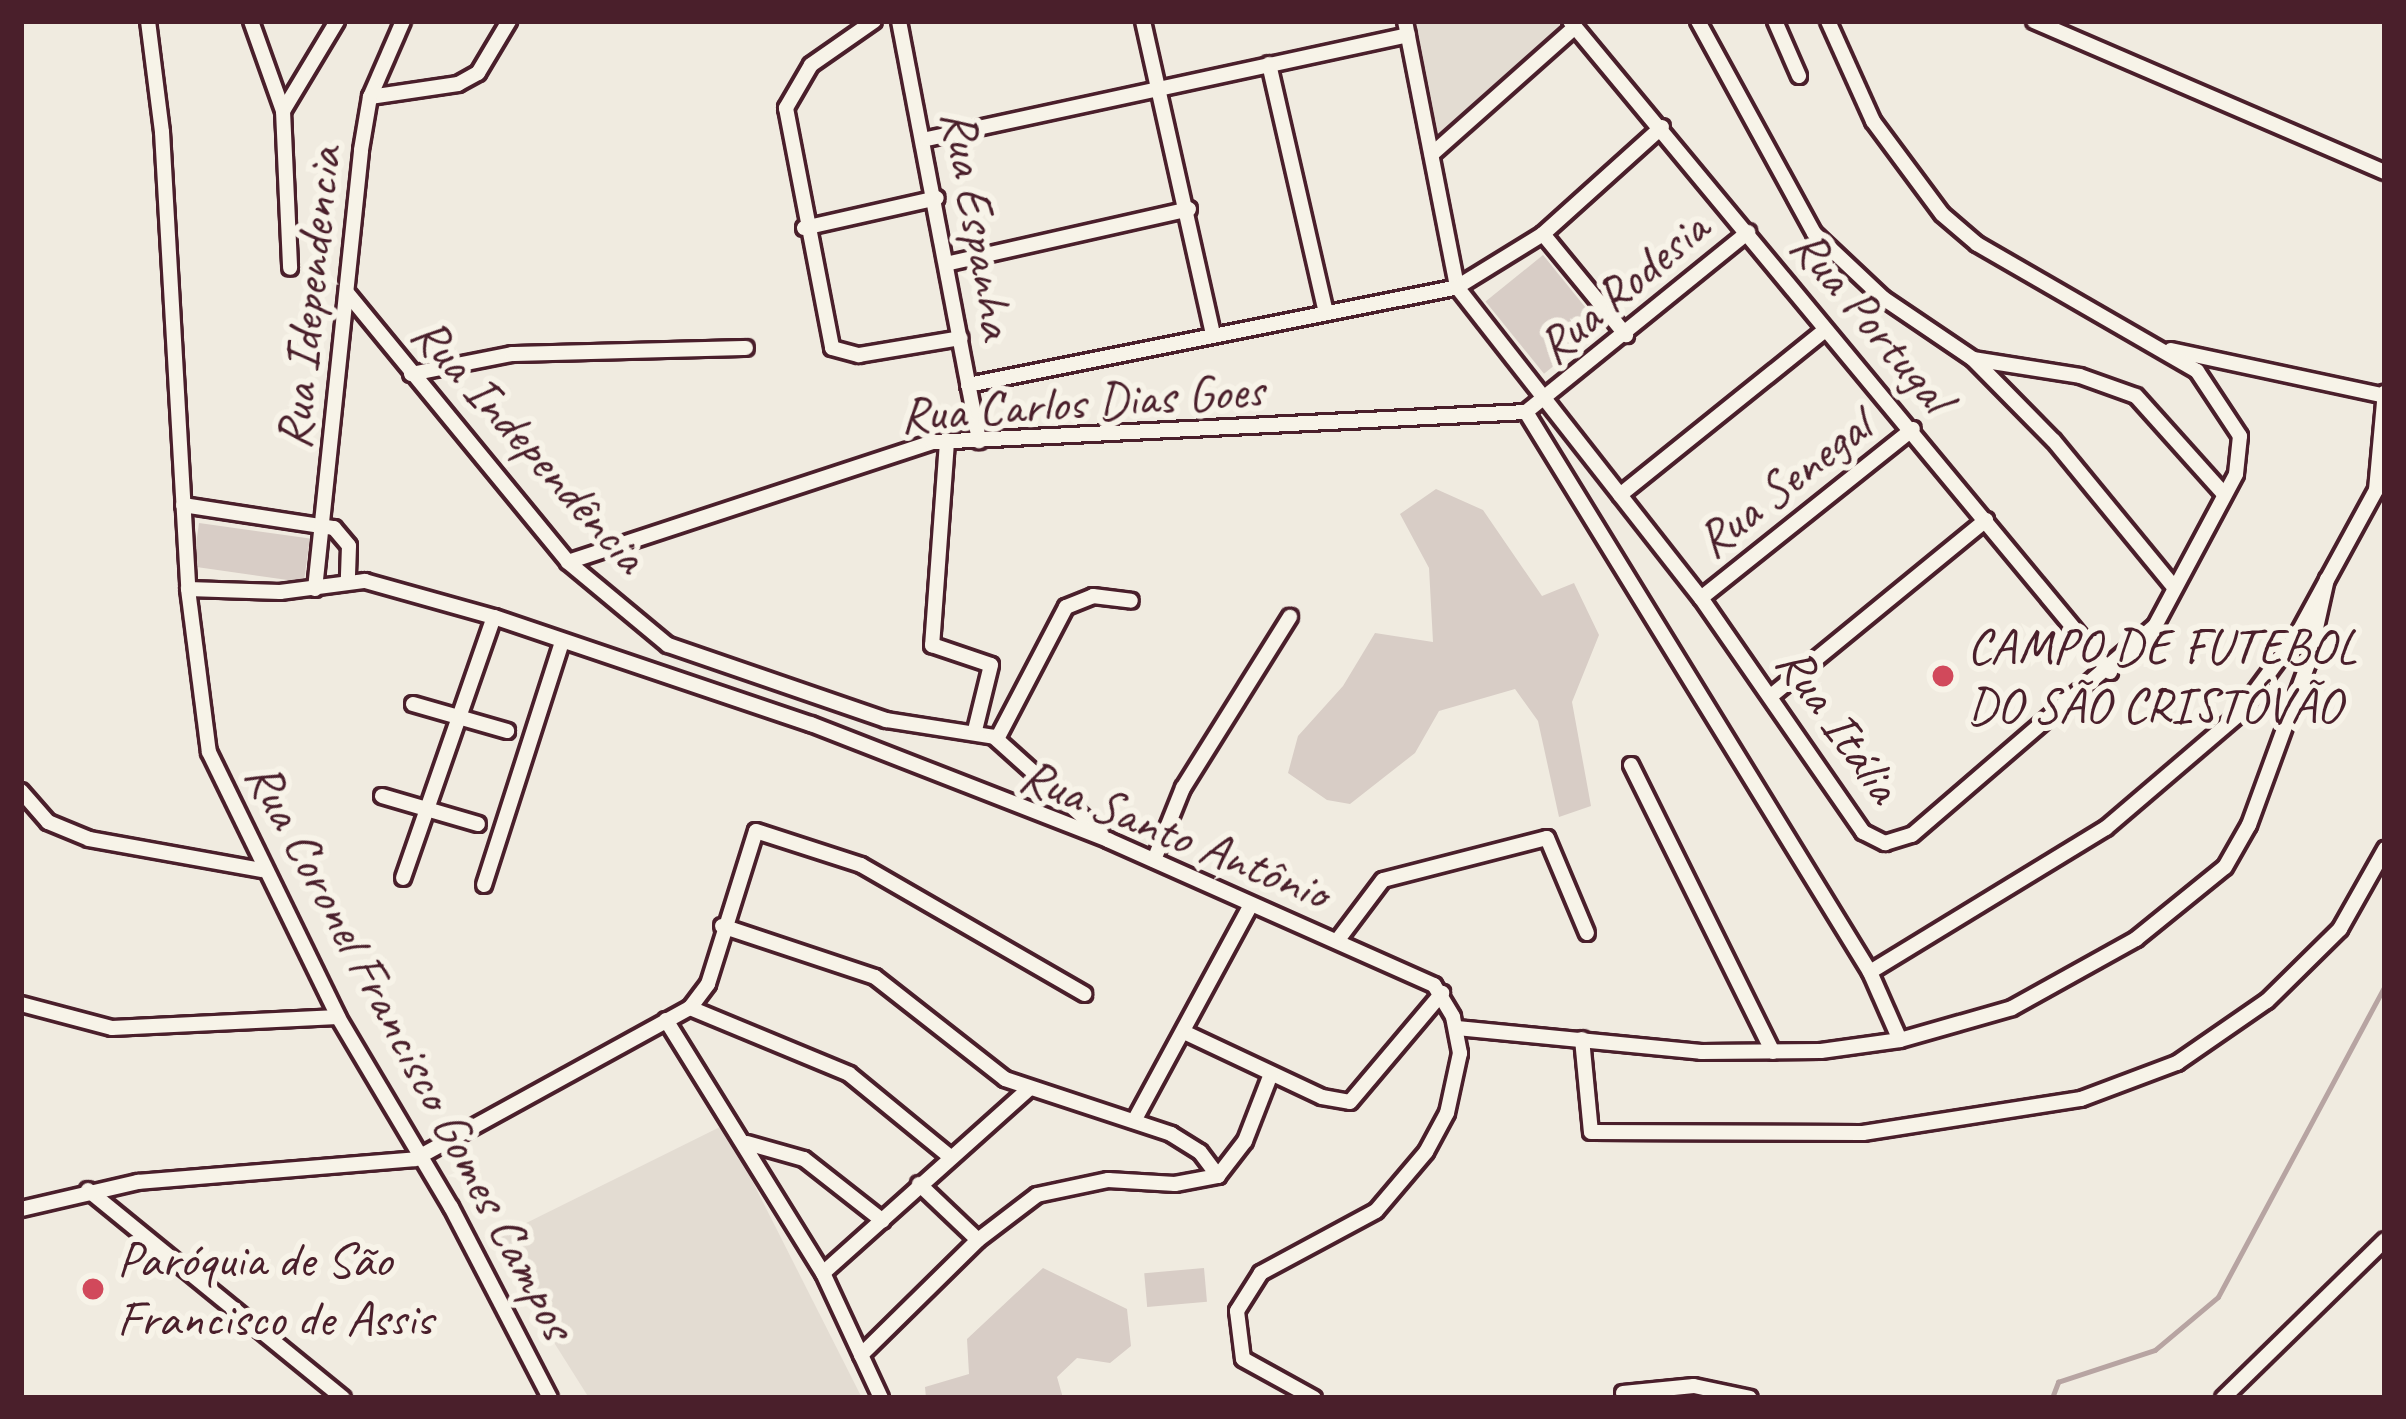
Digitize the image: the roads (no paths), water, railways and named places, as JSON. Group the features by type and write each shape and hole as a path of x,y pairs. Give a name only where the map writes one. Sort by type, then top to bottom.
{"street":[{"name":"Rua Coronel Francisco Gomes Campos","path":"148,21 162,132 188,589 208,752 338,1017 415,1159 451,1208 550,1398"},
{"path":"250,21 283,111 290,268"},
{"path":"283,111 337,21"},
{"name":"Rua Idependencia","path":"315,589 370,97 403,21"},
{"path":"370,97 458,84 478,73 509,21"},
{"path":"874,21 846,35 792,90 786,124 803,228 838,353 961,338"},
{"name":"Rua Espanha","path":"898,21 927,139 979,442"},
{"path":"1143,21 1214,334"},
{"path":"1699,21 1814,233 1883,298 1973,359 2054,441 2174,587"},
{"path":"1775,21 1799,76"},
{"name":"Rua Itália","path":"1457,287 1701,598 1863,832 1893,842 1934,820 2110,672 2155,626 2236,474 2240,436 2218,394 2166,349 1977,244 1942,214 1874,121 1828,21"},
{"path":"2035,21 2385,172"},
{"path":"1432,154 1573,24"},
{"name":"Rua Portugal","path":"1573,24 2110,672"},
{"path":"927,139 1269,64 1406,28 1457,287"},
{"path":"1269,64 1326,312"},
{"path":"968,385 1457,287 1543,234 1662,127"},
{"path":"803,228 937,198"},
{"path":"950,262 1189,209"},
{"name":"Rua Rodesia","path":"1546,403 1748,232"},
{"path":"1543,234 1626,334"},
{"name":"Rua Independência","path":"348,294 568,562 668,645 886,720 975,730 997,739 1108,840"},
{"path":"1620,495 1825,332"},
{"path":"411,374 512,354 746,348"},
{"path":"1870,972 2106,828 2170,779 2267,681 2376,490 2385,394 2166,349"},
{"path":"1973,359 2080,376 2136,396 2224,494"},
{"name":"Rua Carlos Dias Goes","path":"568,562 829,471 947,442 1526,412 1546,403"},
{"path":"1526,412 1870,972 1900,1040"},
{"name":"Rua Senegal","path":"1701,598 1913,429"},
{"path":"947,442 932,645 991,665 975,730"},
{"path":"183,506 323,526 346,538 348,581 315,589 188,589"},
{"path":"1771,696 1986,520"},
{"path":"1456,1028 1773,1052 1900,1040 2012,1008 2136,939 2225,867 2249,825 2316,640 2327,579"},
{"name":"Rua Santo Antônio","path":"348,581 388,584 811,724 1108,840 1442,992"},
{"path":"997,739 1066,607 1094,596 1131,601"},
{"path":"403,878 494,617"},
{"path":"1154,860 1183,788 1290,617"},
{"path":"484,884 562,642"},
{"path":"413,704 507,731"},
{"path":"1631,765 1773,1052"},
{"path":"1030,813 1049,785"},
{"path":"21,791 48,822 89,839 262,870"},
{"path":"382,796 478,824"},
{"path":"21,1209 88,1190 415,1159 690,1008 708,984 722,926 756,831 861,866 1084,994"},
{"path":"1336,941 1383,880 1546,838 1586,933"},
{"path":"1582,1039 1591,1132 1863,1133 2081,1099 2177,1063 2267,1001 2340,928 2385,850"},
{"path":"1134,1121 1186,1033 1251,905"},
{"path":"722,926 875,977 982,1063 1029,1089 1188,1142 1218,1176"},
{"path":"1186,1033 1271,1074 1350,1102 1442,992 1456,1028 1458,1080 1426,1152 1376,1210 1261,1273 1237,1310 1243,1359 1313,1398"},
{"path":"21,1004 112,1028 338,1017"},
{"path":"690,1008 849,1074 947,1155"},
{"path":"666,1020 747,1143 823,1273 881,1398"},
{"path":"861,1355 979,1240 1051,1188 1218,1176 1245,1142 1271,1074"},
{"path":"823,1273 883,1221 947,1155 1029,1089"},
{"path":"747,1143 820,1168 883,1221"},
{"path":"919,1184 979,1240"},
{"path":"88,1190 343,1398"},
{"path":"2223,1398 2385,1240"},
{"path":"1623,1393 1694,1386 1750,1398"}],"waterway":[{"path":"2052,1398 2058,1382 2155,1350 2218,1297 2385,986"}],"place":[{"name":"CAMPO DE FUTEBOL DO SÃO CRISTÓVÃO","path":"1943,676"},
{"name":"Paróquia de São Francisco de Assis","path":"93,1289"}]}
